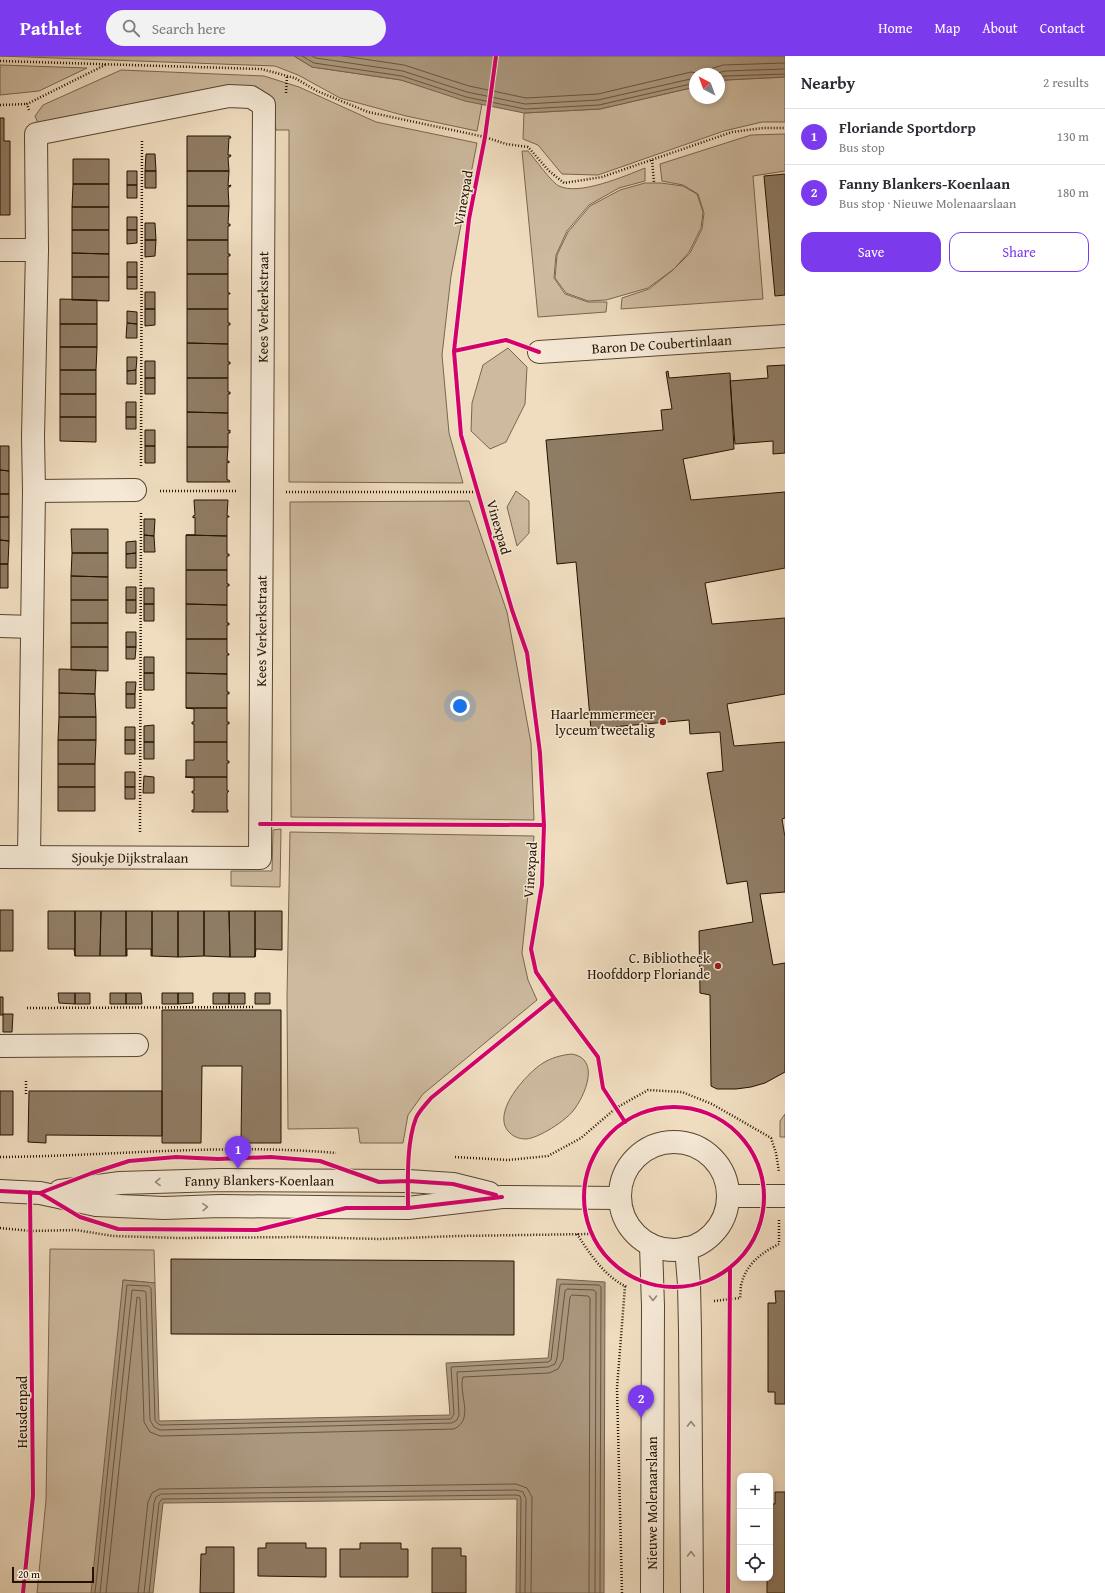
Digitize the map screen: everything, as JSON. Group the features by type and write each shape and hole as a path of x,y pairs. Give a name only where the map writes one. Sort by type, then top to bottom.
{"street":[{"name":"Kees Verkerkstraat","path":"36,134 229,96 251,97 264,105 260,858"},
{"path":"30,857 34,491 33,437 37,250 36,134"},
{"path":"0,250 37,250"},
{"name":"Baron De Coubertinlaan","path":"539,352 785,336"},
{"path":"34,491 138,490"},
{"path":"0,626 32,626"},
{"name":"Sjoukje Dijkstralaan","path":"0,857 260,858"},
{"path":"0,1046 137,1045"},
{"path":"663,1142 682,1142 700,1148 715,1160 725,1177 728,1196 725,1213 716,1229 703,1241 686,1248 669,1250 651,1245 639,1237 629,1226 622,1213 619,1198 622,1179 631,1163 645,1150 663,1142"},
{"name":"Fanny Blankers-Koenlaan","path":"0,1191 35,1193 96,1205 164,1208 220,1206 408,1208 502,1197 619,1198"},
{"path":"728,1196 785,1196"},
{"name":"Nieuwe Molenaarslaan","path":"651,1245 653,1283 652,1593"},
{"path":"686,1248 690,1324 692,1593"}],"path":[{"path":"0,60 261,69 295,78 318,91 368,112 485,137 506,144 528,146 549,171 564,183 602,177 732,132 763,128 785,128"},
{"path":"0,105 28,104 107,63"},
{"path":"28,104 36,134"},
{"path":"140,857 138,490 142,113"},
{"path":"484,144 486,129"},
{"path":"652,160 654,182"},
{"path":"138,490 262,492 478,492"},
{"path":"27,1008 254,1007"},
{"path":"26,1081 26,1096"},
{"path":"613,1103 619,1113"},
{"path":"769,1153 781,1153"},
{"path":"32,1238 35,1193"},
{"path":"582,1197 585,1217 594,1241"},
{"path":"0,1228 32,1231 76,1230 113,1236 208,1238 302,1237 380,1239 592,1234"},
{"path":"772,1233 785,1231"},
{"path":"622,1593 618,1388 626,1272 653,1283"},
{"path":"730,1292 730,1307"}],"shaded area":[{"path":"0,56 294,56 312,67 401,80 482,104 477,131 406,116 340,98 298,75 275,66"},
{"path":"0,65 87,68 39,91 0,95"},
{"path":"121,70 264,76 299,87 376,122 477,143 451,276 442,355 449,433 463,483 289,482 289,130 276,130 272,104 263,92 38,123 35,116 43,105"},
{"path":"785,77 785,122 762,122 724,131 598,175 562,174 538,145 523,139 524,113 600,109 689,88 689,104 725,104 726,80"},
{"path":"785,134 785,171 753,176 763,299 621,309 622,298 649,289 674,269 690,253 702,229 704,213 698,194 683,185 662,181 660,164 751,135"},
{"path":"522,151 528,151 556,184 568,188 578,189 602,184 645,168 645,181 619,188 589,205 567,231 556,255 554,278 565,294 588,302 607,302 606,312 538,317"},
{"path":"645,183 661,183 683,186 697,194 703,212 701,228 689,252 674,269 648,288 606,300 588,301 566,293 555,278 557,255 568,232 590,206 620,190"},
{"path":"508,348 527,367 525,404 506,442 490,449 471,431 472,403 483,365"},
{"path":"516,491 529,501 529,533 517,546 507,507"},
{"path":"469,501 507,612 531,743 534,820 291,817 290,502"},
{"path":"281,829 280,887 231,886 231,871 272,871 273,830"},
{"path":"290,832 534,836 522,953 528,980 537,1000 423,1094 408,1115 403,1143 360,1143 358,1128 288,1129 287,997"},
{"path":"572,1054 581,1057 586,1063 588,1070 586,1088 573,1111 558,1124 538,1136 524,1139 517,1138 510,1133 505,1125 504,1115 507,1105 520,1085 528,1075 543,1063 556,1057"},
{"path":"785,1114 785,1137 780,1137 780,1121"},
{"path":"50,1249 154,1250 155,1283 123,1280 100,1593 37,1593 46,1500"}],"water":[{"path":"294,56 785,56 785,77 725,80 725,68 689,68 689,88 600,109 524,113 465,101 401,80 312,67"},
{"path":"557,1279 605,1282 604,1593 516,1593 517,1499 163,1503 153,1593 91,1593 123,1280 155,1283 159,1421 450,1415 446,1363 548,1358"}],"building":[{"path":"0,118 4,118 4,141 10,141 10,215 0,215"},
{"path":"187,136 230,136 231,138 229,138 228,155 231,155 228,157 229,171 187,171"},
{"path":"146,154 155,154 156,171 145,171"},
{"path":"73,159 109,159 109,184 73,184"},
{"path":"127,171 137,171 137,185 127,185"},
{"path":"145,171 156,171 156,188 145,188"},
{"path":"187,171 229,171 228,186 231,185 228,187 229,206 187,206"},
{"path":"785,174 785,295 775,296 764,176"},
{"path":"73,184 109,184 109,207 72,207"},
{"path":"127,185 137,185 137,198 127,198"},
{"path":"187,206 229,206 228,224 230,224 230,226 228,226 228,240 187,240"},
{"path":"72,207 109,207 109,230 72,230"},
{"path":"127,217 137,217 137,230 127,230"},
{"path":"145,223 155,223 156,240 145,240"},
{"path":"72,230 109,230 109,254 72,253"},
{"path":"127,230 137,230 137,243 127,244"},
{"path":"145,240 156,240 155,256 145,257"},
{"path":"187,240 228,240 228,254 230,254 230,256 228,256 228,274 187,274"},
{"path":"72,253 109,254 109,277 72,277"},
{"path":"127,262 137,262 137,277 127,277"},
{"path":"187,274 228,274 228,293 230,294 228,294 228,309 187,309"},
{"path":"72,277 109,277 109,301 72,300"},
{"path":"127,277 137,277 137,289 127,289"},
{"path":"145,292 155,292 155,309 145,309"},
{"path":"60,299 97,300 97,324 60,324"},
{"path":"145,309 155,309 155,325 145,326"},
{"path":"187,309 228,309 228,323 230,323 230,325 228,325 228,344 187,343"},
{"path":"127,311 137,312 137,324 127,323"},
{"path":"127,323 137,324 137,338 126,338"},
{"path":"60,324 97,324 97,347 60,347"},
{"path":"187,343 228,344 228,362 230,362 230,364 228,364 228,378 187,378"},
{"path":"60,347 97,347 96,370 60,370"},
{"path":"127,357 137,357 136,370 127,371"},
{"path":"145,361 155,361 155,378 145,378"},
{"path":"785,365 785,453 773,454 773,441 735,444 730,381 768,378 767,366"},
{"path":"60,370 96,370 96,394 60,394"},
{"path":"136,370 136,384 127,384 127,371"},
{"path":"668,371 669,378 730,373 734,449 683,459 691,500 785,492 785,568 705,583 712,624 785,618 785,694 727,704 734,746 785,742 785,818 782,819 785,837 785,892 760,894 773,965 785,963 785,1072 765,1083 736,1089 717,1089 711,1086 710,995 700,993 699,931 753,922 747,881 727,884 707,773 723,771 720,732 690,734 689,720 591,729 576,562 557,564 546,440 663,430 661,410 672,409 666,372"},
{"path":"145,378 155,378 155,394 145,394"},
{"path":"187,378 228,378 228,392 230,392 230,394 228,394 228,413 187,412"},
{"path":"60,394 96,394 96,417 60,417"},
{"path":"126,402 136,402 136,417 126,417"},
{"path":"187,412 228,413 228,431 230,430 230,433 228,433 228,447 187,447"},
{"path":"60,417 96,417 96,442 60,441"},
{"path":"126,417 136,417 136,429 126,429"},
{"path":"145,430 155,430 155,446 145,446"},
{"path":"0,446 9,446 9,471 0,470"},
{"path":"145,446 155,446 155,463 145,463"},
{"path":"187,447 228,447 227,461 229,461 229,463 227,462 227,480 230,482 187,482"},
{"path":"0,470 9,471 9,494 0,494"},
{"path":"0,494 9,494 9,517 0,517"},
{"path":"194,500 228,500 227,516 229,517 227,517 227,536 186,535 195,535 195,517 193,518 195,515"},
{"path":"0,517 9,517 9,541 0,540"},
{"path":"144,519 155,519 154,536 144,535"},
{"path":"71,529 108,529 108,553 72,553"},
{"path":"144,535 154,536 155,552 144,552"},
{"path":"186,535 227,536 227,554 229,554 229,556 227,556 227,570 186,570"},
{"path":"0,540 9,541 8,564 0,564"},
{"path":"136,541 136,553 126,554 126,542"},
{"path":"72,553 108,553 108,577 71,576"},
{"path":"136,553 136,568 126,568 126,554"},
{"path":"0,564 8,564 8,588 0,588"},
{"path":"186,570 227,570 227,584 229,584 229,586 227,586 227,605 186,604"},
{"path":"71,576 108,577 108,600 71,600"},
{"path":"126,587 136,587 136,600 126,600"},
{"path":"144,588 154,588 154,604 144,604"},
{"path":"71,600 108,600 108,623 71,623"},
{"path":"126,600 136,600 136,613 126,613"},
{"path":"144,604 154,604 154,621 144,621"},
{"path":"186,604 227,605 227,623 229,623 229,625 227,625 227,639 186,639"},
{"path":"71,623 108,623 108,647 71,647"},
{"path":"126,632 136,632 136,647 126,647"},
{"path":"186,639 227,639 227,653 229,655 227,655 227,674 186,673"},
{"path":"71,647 108,647 108,671 71,670"},
{"path":"126,647 136,647 135,659 126,659"},
{"path":"144,657 154,657 154,673 144,673"},
{"path":"59,669 96,670 95,694 59,693"},
{"path":"144,673 154,673 154,690 144,690"},
{"path":"186,673 227,674 227,692 229,692 229,694 227,694 227,708 186,708"},
{"path":"126,682 136,682 135,694 126,694"},
{"path":"59,693 95,694 96,717 59,717"},
{"path":"126,694 135,694 135,708 126,708"},
{"path":"186,708 227,708 227,722 229,722 229,724 227,724 227,742 194,742 194,724 192,724 192,722 194,722 194,709"},
{"path":"59,717 96,717 96,740 58,740"},
{"path":"154,725 154,742 144,742 144,726"},
{"path":"125,727 135,727 135,740 125,740"},
{"path":"58,740 96,740 95,764 58,764"},
{"path":"125,740 135,740 135,754 125,754"},
{"path":"144,742 154,742 154,759 144,759"},
{"path":"194,742 227,742 227,761 229,761 229,763 227,763 227,777 186,777 186,760 194,760"},
{"path":"58,764 95,764 95,787 58,787"},
{"path":"125,772 135,772 135,787 125,787"},
{"path":"144,776 154,777 154,793 143,793"},
{"path":"185,777 227,777 227,791 229,791 227,793 228,812 192,812 192,810 194,810 194,793 192,793 192,791 194,791 194,778"},
{"path":"58,787 95,787 95,811 58,811"},
{"path":"125,787 135,787 135,799 125,799"},
{"path":"0,910 13,910 13,951 0,951"},
{"path":"48,911 75,911 75,956 74,949 48,949"},
{"path":"75,911 101,911 100,956 75,956"},
{"path":"101,911 126,911 126,956 100,956"},
{"path":"126,911 152,911 152,956 151,949 127,949 126,956"},
{"path":"152,911 178,911 178,957 152,956"},
{"path":"178,911 204,911 204,956 178,957"},
{"path":"204,911 229,911 230,957 204,956"},
{"path":"229,911 255,911 255,957 230,957"},
{"path":"255,911 282,911 282,950 256,949 255,957"},
{"path":"58,993 75,993 75,1004 59,1003"},
{"path":"75,993 90,993 90,1004 75,1004"},
{"path":"110,993 126,993 126,1004 110,1004"},
{"path":"126,993 141,993 142,1004 126,1004"},
{"path":"162,993 178,993 178,1004 162,1004"},
{"path":"178,993 193,993 193,1003 178,1004"},
{"path":"213,993 229,993 229,1004 213,1004"},
{"path":"229,993 245,993 245,1004 229,1004"},
{"path":"255,993 270,993 270,1004 255,1004"},
{"path":"0,997 3,997 3,1015 0,1015"},
{"path":"162,1010 281,1010 281,1143 241,1143 242,1066 202,1066 201,1143 162,1143"},
{"path":"3,1014 13,1014 12,1032 3,1032"},
{"path":"0,1091 13,1091 13,1135 0,1135"},
{"path":"29,1091 162,1091 162,1136 46,1135 46,1143 28,1142"},
{"path":"171,1259 514,1261 514,1335 171,1334"},
{"path":"775,1291 785,1291 785,1404 775,1404 775,1392 768,1392 768,1303 776,1303"},
{"path":"775,1492 785,1492 785,1593 767,1593 767,1581 773,1581 773,1504 775,1504"},
{"path":"266,1543 306,1543 306,1548 326,1548 326,1577 258,1576 258,1548 266,1548"},
{"path":"360,1543 401,1543 401,1549 408,1549 408,1577 340,1577 340,1549 360,1549"},
{"path":"206,1547 234,1547 234,1593 200,1593 201,1554 206,1554"},
{"path":"432,1548 461,1548 461,1556 466,1556 466,1593 432,1593"}],"cycle path":[{"name":"Vinexpad","path":"408,1208 409,1151 413,1128 419,1113 431,1098 554,998 536,972 531,949 542,885 544,825 540,753 527,653 512,610 461,435 454,351 469,219 485,137 496,56"},
{"path":"454,351 506,340 539,352"},
{"path":"260,824 544,825"},
{"path":"554,998 598,1057 603,1088 625,1122"},
{"path":"674,1107 691,1109 708,1114 724,1122 743,1140 749,1147 760,1171 764,1197 762,1214 757,1231 749,1247 731,1266 724,1272 700,1283 674,1287 657,1285 640,1280 624,1272 605,1254 599,1247 588,1223 584,1197 586,1180 591,1163 599,1147 617,1128 624,1122 648,1111 674,1107"},
{"path":"40,1193 92,1173 129,1161 176,1157 218,1159 271,1157 320,1161 379,1182 408,1181 453,1184 496,1195"},
{"path":"0,1191 40,1193 80,1217 118,1229 257,1230 346,1208 408,1208 502,1197"},
{"name":"Heusdenpad","path":"23,1593 33,1496 30,1192"},
{"path":"728,1593 730,1269"}],"place":[{"name":"Haarlemmermeer lyceum tweetalig","path":"663,722"},
{"name":"C. Bibliotheek Hoofddorp Floriande","path":"718,966"},
{"name":"Floriande Sportdorp","path":"238,1169"},
{"name":"Fanny Blankers-Koenlaan","path":"641,1418"}]}
